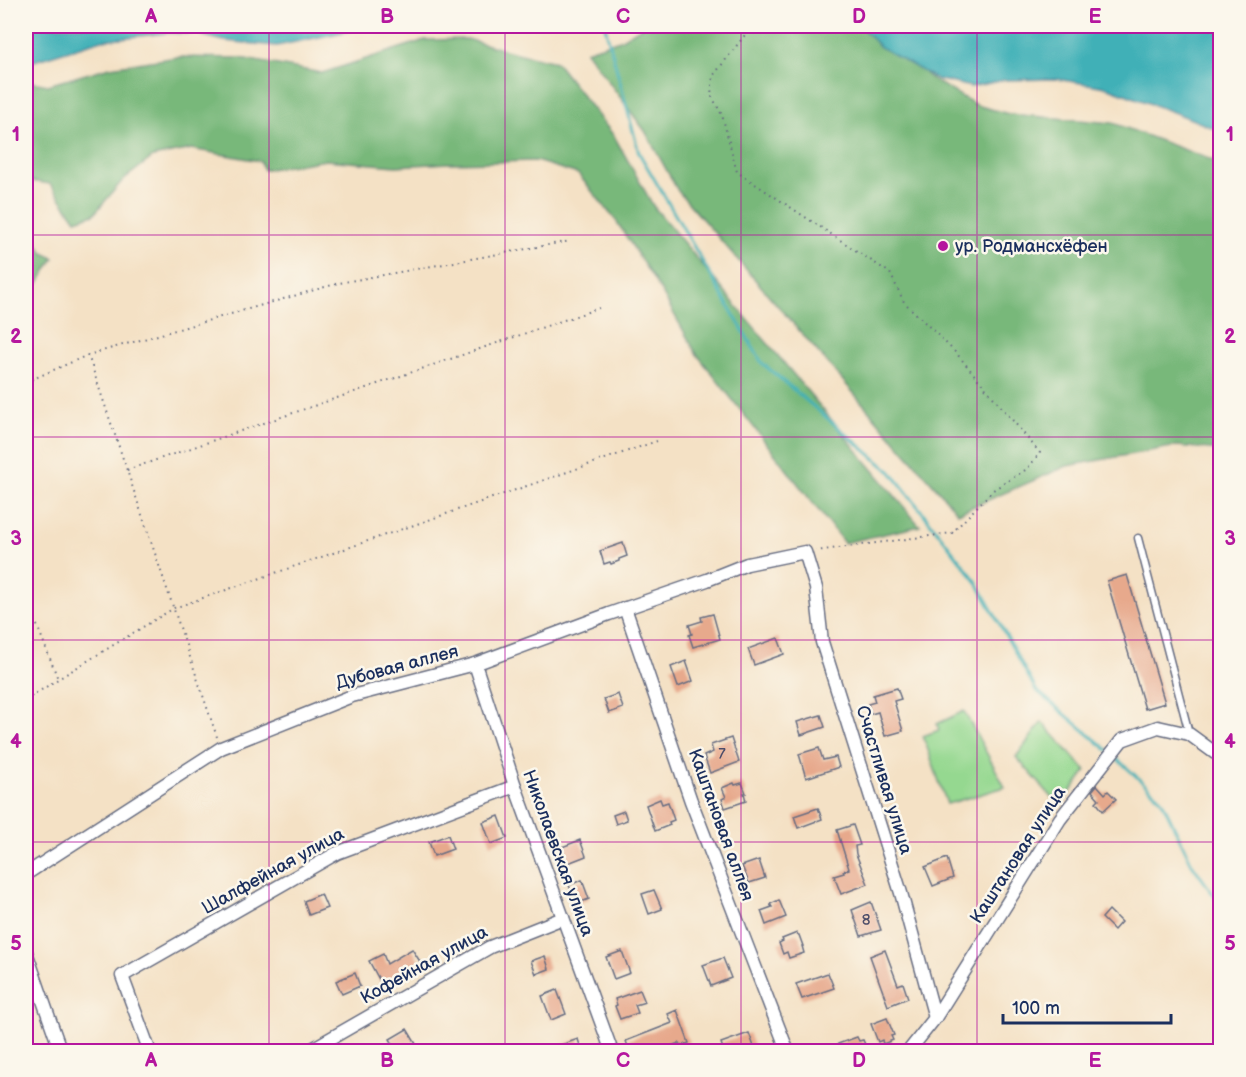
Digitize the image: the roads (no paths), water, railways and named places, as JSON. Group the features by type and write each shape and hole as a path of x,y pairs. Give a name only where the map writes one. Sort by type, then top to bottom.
{"street":[{"name":"Дубовая аллея","path":"26,874 221,748 352,696 475,664 747,564 805,552"},
{"name":"Счастливая улица","path":"805,552 816,588 822,642 901,893 935,1018"},
{"name":"Каштановая аллея","path":"625,608 691,801 788,1052"},
{"name":"Николаевская улица","path":"475,664 514,786 612,1052"},
{"name":"Каштановая улица","path":"908,1052 935,1018 1060,819 1122,740 1158,727 1189,734 1215,753 1221,754"},
{"name":"Шалфейная улица","path":"150,1052 122,976 337,853 514,786"},
{"name":"Кофейная улица","path":"307,1052 490,947 563,918"},
{"path":"26,952 61,1052"}],"lane":[{"path":"1138,538 1189,734"}],"water":[{"path":"26,26 494,26 478,31 363,28 277,46 224,41 196,34 167,33 102,40 26,63"},
{"path":"860,26 1220,26 1220,131 1106,87 1056,79 1005,80 971,87 936,79 880,47"}],"waterway":[{"path":"605,26 639,153 762,363 891,472 976,581 1036,690 1110,752"},
{"path":"1114,756 1161,799 1192,864 1220,904"}],"place":[{"name":"ур. Родмансхёфен","path":"943,246"}]}
